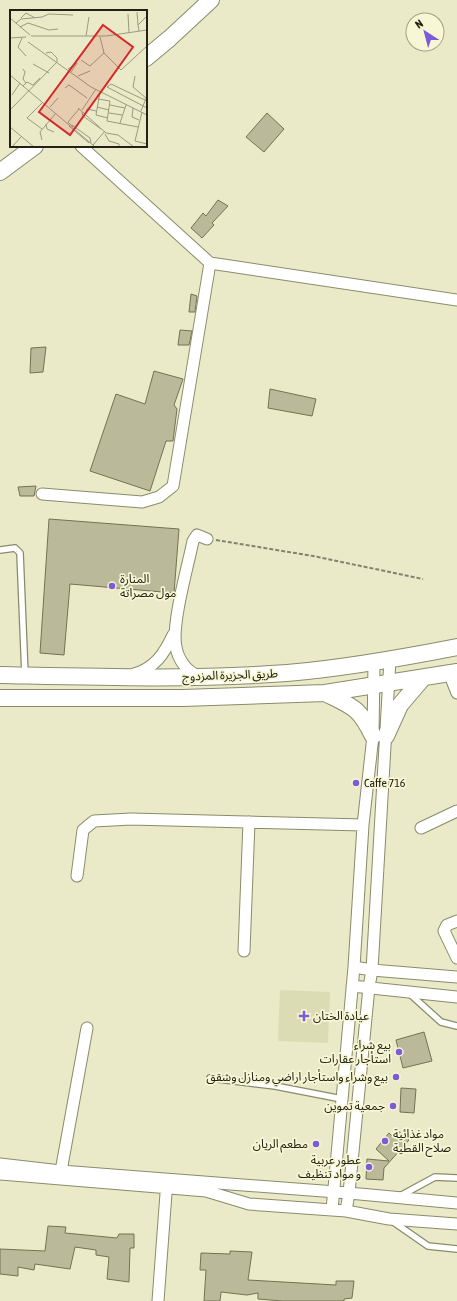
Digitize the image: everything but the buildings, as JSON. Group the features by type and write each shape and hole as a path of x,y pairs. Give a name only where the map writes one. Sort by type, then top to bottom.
{"main road":[{"path":"147,57 211,0"},
{"path":"0,172 34,147"},
{"name":"طريق الجزيرة المزدوج","path":"0,674 117,677 206,677 288,673 374,663 457,647"},
{"name":"طريق الجزيرة المزدوج","path":"0,698 183,698 325,693 453,673"},
{"path":"325,693 358,710 380,736 400,705 423,678"}],"street":[{"path":"82,147 210,263 457,300"},
{"path":"42,494 142,502 159,497 173,486 210,263"},
{"path":"206,677 195,675 179,658 175,646 175,631 193,541 197,535 207,539"},
{"path":"117,677 144,671 153,665 166,650 175,631"},
{"path":"332,1210 354,967 363,825 390,684 390,660"},
{"path":"346,1211 350,1193 368,987 372,970 380,736 374,686 374,663"},
{"path":"453,673 457,692"},
{"path":"422,828 457,811"},
{"path":"77,876 83,830 94,821 131,818 363,825"},
{"path":"244,951 249,822"},
{"path":"457,921 447,925 444,931 457,958"},
{"path":"354,967 372,970 457,977"},
{"path":"352,986 410,994 457,997"},
{"path":"61,1171 87,1028"},
{"path":"0,1164 167,1183 206,1191 249,1204 346,1211 389,1219 457,1224"},
{"path":"0,1174 350,1193 457,1203"},
{"path":"158,1301 167,1183"}],"lane":[{"path":"0,550 15,548 20,553 25,675"},
{"path":"410,994 441,1022 457,1026"},
{"path":"210,1078 275,1086 342,1099"},
{"path":"396,1198 435,1177 457,1178"},
{"path":"389,1219 428,1246 457,1249"}],"path":[{"path":"207,539 313,556 423,580"}],"shaded area":[{"name":"عيادة الختان","path":"280,990 330,992 328,1043 278,1041"}],"place":[{"name":"المنارة مول مصراتة","path":"112,586"},
{"name":"Caffe 716","path":"356,783"},
{"name":"عيادة الختان","path":"304,1016"},
{"name":"بيع شراء استأجار عقارات","path":"399,1052"},
{"name":"بيع وشراء واستأجار اراضي ومنازل وشقق","path":"396,1077"},
{"name":"جمعية تموين","path":"393,1106"},
{"name":"مواد غذائية صلاح القطية","path":"385,1141"},
{"name":"مطعم الريان","path":"316,1144"},
{"name":"عطور عربية و مواد تنظيف","path":"369,1167"}]}
